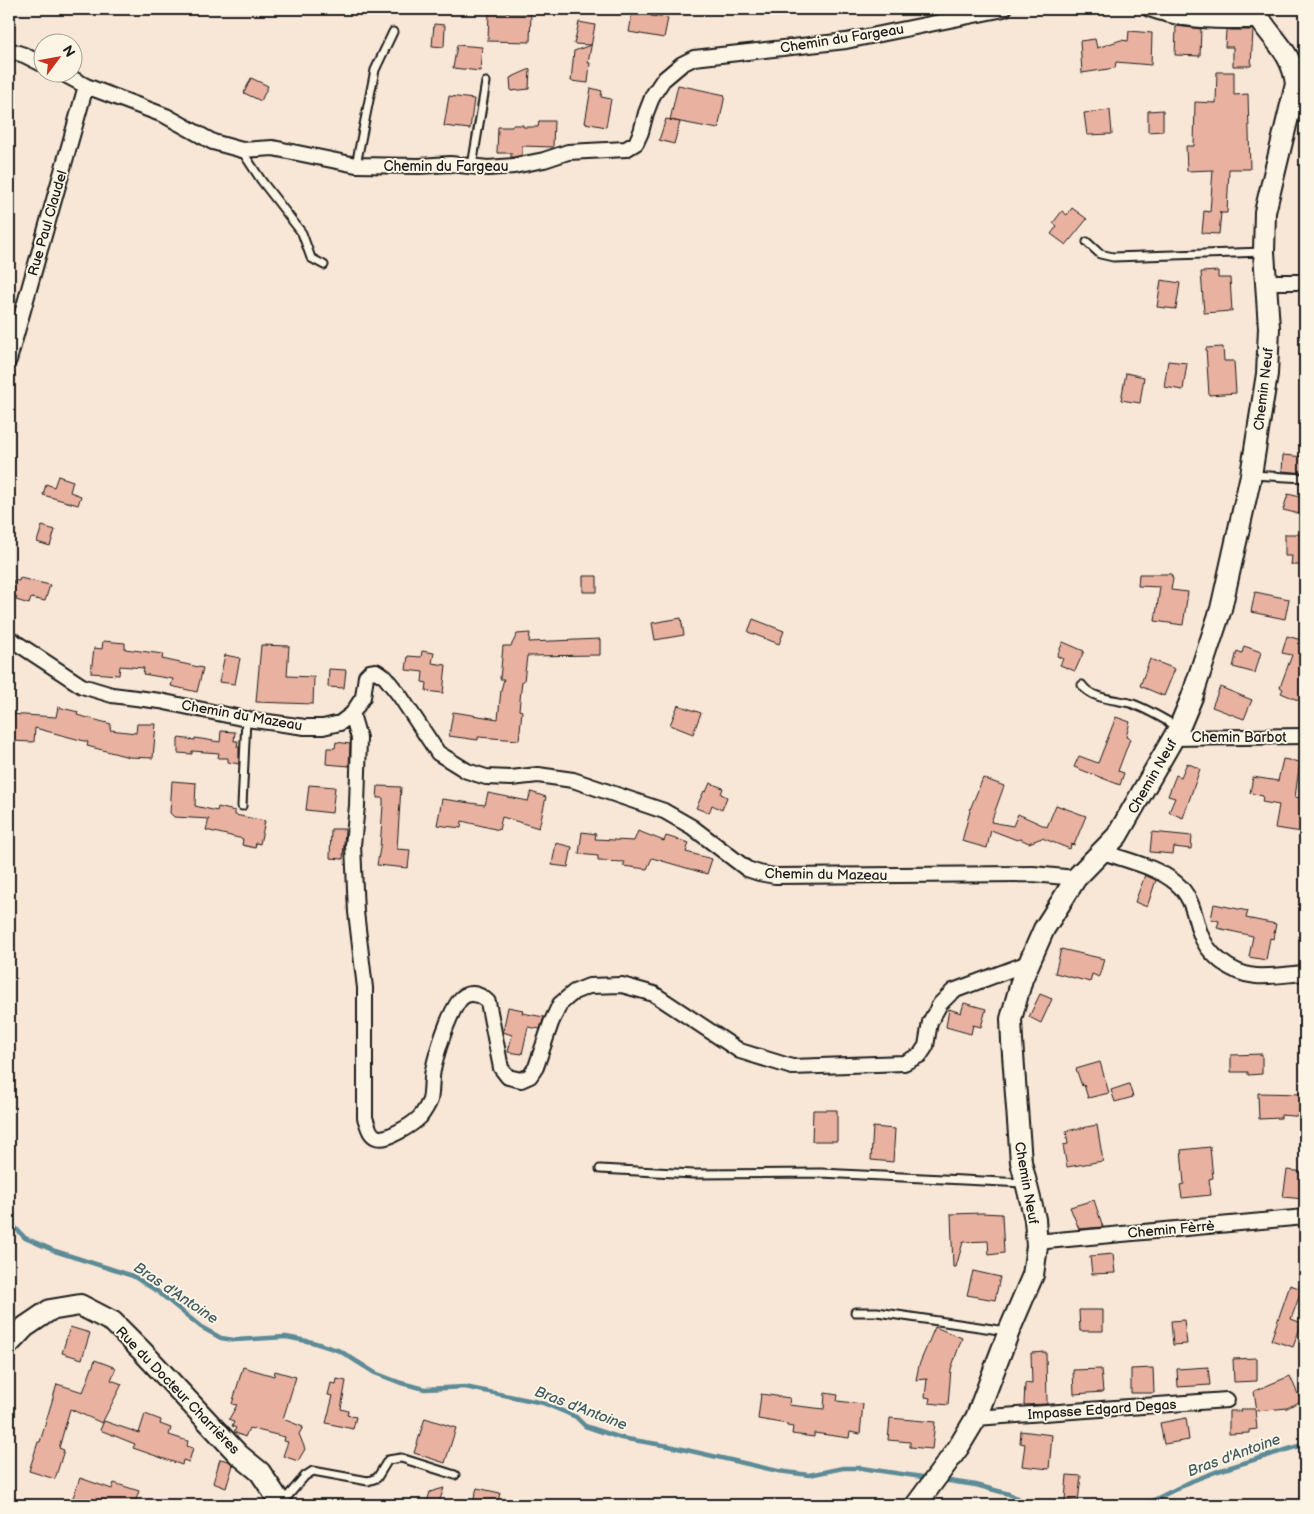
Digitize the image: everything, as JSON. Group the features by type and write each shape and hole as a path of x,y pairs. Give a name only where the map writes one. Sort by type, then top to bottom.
{"main road":[{"name":"Chemin Neuf","path":"919,1501 942,1472 976,1418 1009,1331 1034,1275 1036,1242 1034,1219 1022,1162 1011,1019 1022,979 1044,929 1076,878 1117,836 1176,733 1192,697 1221,609 1251,475 1269,352 1264,252 1265,212 1269,192 1298,110 1294,71 1290,58 1257,15"},
{"name":"Rue du Docteur Charrières","path":"9,1344 25,1327 50,1310 80,1305 113,1322 238,1454 260,1472 282,1504"}],"street":[{"name":"Chemin du Fargeau","path":"79,82 166,116 213,142 242,150 273,148 356,165 419,166 438,164 488,168 514,166 544,160 568,152 626,149 636,143 642,132 646,113 653,95 663,80 682,64 694,58 846,41 1004,9"},
{"path":"1149,9 1196,21 1257,15"},
{"path":"9,50 32,58"},
{"name":"Rue Paul Claudel","path":"9,360 86,86"},
{"path":"1266,282 1305,282"},
{"name":"Chemin du Mazeau","path":"9,638 82,686 112,696 160,701 246,719 305,727 323,727 340,723 352,714 363,697 366,676 370,672 376,671 385,677 400,696 438,753 467,771 486,777 511,778 538,775 573,780 664,811 692,826 736,862 759,873 775,876 1033,874 1076,878"},
{"path":"352,714 359,738 357,806 353,845 356,912 365,988 366,1118 370,1133 377,1138 384,1139 420,1117 430,1101 433,1069 446,1028 459,1000 470,993 481,995 488,1002 501,1068 508,1077 521,1080 530,1076 536,1067 551,1023 560,1004 574,992 589,986 622,986 654,994 740,1051 792,1066 897,1064 904,1063 920,1055 926,1046 930,1022 940,1004 954,991 1028,963"},
{"name":"Chemin Barbot","path":"1176,733 1305,736"},
{"path":"1102,852 1163,874 1177,883 1187,895 1195,910 1200,932 1209,949 1223,963 1253,976 1305,973"},
{"name":"Chemin Fèrrè","path":"1036,1242 1305,1217"},
{"name":"Impasse Edgard Degas","path":"976,1418 1227,1400"}],"lane":[{"path":"356,165 375,70 393,32"},
{"path":"472,166 486,82"},
{"path":"242,150 261,180 302,233 311,258 324,265"},
{"path":"1087,242 1100,254 1113,257 1264,252"},
{"path":"1251,475 1305,478"},
{"path":"1082,685 1086,691 1132,704 1155,714 1176,733"},
{"path":"242,806 246,719"},
{"path":"600,1169 693,1174 821,1173 1026,1183"},
{"path":"856,1312 877,1312 1009,1331"},
{"path":"282,1504 305,1476 313,1471 368,1481 377,1478 388,1460 400,1458 455,1475"}],"building":[{"path":"633,9 653,11 651,16 668,18 664,38 629,32"},
{"path":"489,12 531,12 530,42 488,41"},
{"path":"579,22 595,25 588,63 590,63 588,83 571,81 574,51 591,45 574,44"},
{"path":"434,24 445,25 444,47 432,46"},
{"path":"1176,26 1201,29 1200,56 1175,55"},
{"path":"1226,30 1253,30 1251,66 1233,66 1233,47 1225,47"},
{"path":"1129,31 1152,33 1151,65 1116,62 1115,68 1082,73 1080,41 1095,39 1097,48 1121,40 1128,41"},
{"path":"457,45 482,47 480,71 453,68"},
{"path":"530,69 529,89 511,91 510,78"},
{"path":"1217,72 1234,72 1234,95 1248,94 1250,169 1229,169 1227,213 1221,213 1219,234 1202,233 1204,211 1210,212 1213,170 1187,171 1186,146 1194,146 1195,102 1216,103"},
{"path":"251,78 268,86 261,101 244,93"},
{"path":"678,85 725,95 718,129 670,120"},
{"path":"591,88 602,91 601,97 611,99 606,127 585,123"},
{"path":"449,96 474,99 470,129 444,126"},
{"path":"1110,110 1112,134 1087,135 1084,113"},
{"path":"1163,110 1163,131 1148,132 1148,111"},
{"path":"666,119 680,122 674,144 659,140"},
{"path":"539,121 554,121 553,147 522,146 522,155 513,157 511,157 511,153 497,153 498,127 523,125 523,127 538,127"},
{"path":"1072,208 1087,219 1066,245 1051,234 1057,226 1053,223 1062,211 1067,215"},
{"path":"1218,271 1218,278 1230,278 1232,311 1204,313 1201,272"},
{"path":"1161,280 1180,283 1176,309 1157,307"},
{"path":"1223,347 1224,361 1234,361 1236,393 1209,395 1206,348"},
{"path":"1168,361 1187,363 1183,390 1164,387"},
{"path":"1126,373 1144,377 1140,403 1121,400"},
{"path":"1283,455 1305,457 1305,473 1282,471"},
{"path":"58,476 73,481 70,492 81,496 78,505 43,495 46,484 54,487"},
{"path":"1288,494 1304,498 1300,514 1283,510"},
{"path":"42,526 55,530 50,546 37,542"},
{"path":"1285,534 1305,534 1304,565 1291,565 1292,556 1285,556"},
{"path":"1139,574 1171,574 1173,579 1171,590 1188,592 1183,625 1155,621 1160,587 1138,586"},
{"path":"583,576 597,576 597,592 583,592"},
{"path":"20,578 50,585 45,601 31,598 29,604 16,600 17,597 10,595 14,580 19,581"},
{"path":"1255,592 1289,599 1285,619 1251,612"},
{"path":"681,618 684,635 655,640 652,623"},
{"path":"753,619 784,631 779,644 748,632"},
{"path":"530,633 529,642 600,639 600,655 527,656 519,710 522,711 519,740 478,737 478,740 449,736 453,712 498,719 504,679 500,679 503,646 511,646 517,634"},
{"path":"1287,636 1305,641 1305,703 1281,693 1283,689 1280,687 1292,655 1282,653"},
{"path":"103,641 125,643 125,649 163,654 162,659 203,668 197,692 171,686 173,679 143,674 144,668 120,666 119,675 91,673 94,648 102,649"},
{"path":"1063,642 1084,651 1075,671 1060,665 1063,659 1057,656"},
{"path":"261,645 289,646 287,676 314,677 313,704 256,702"},
{"path":"1244,646 1261,652 1255,673 1233,667 1237,651 1242,653"},
{"path":"422,651 434,653 432,663 446,665 443,693 426,691 427,683 422,682 423,672 406,670 408,656 421,657"},
{"path":"225,655 240,658 235,684 219,682"},
{"path":"1150,659 1175,669 1164,696 1140,686"},
{"path":"329,669 346,670 344,688 328,687"},
{"path":"1220,687 1252,700 1244,719 1212,707"},
{"path":"678,705 701,713 693,734 670,725"},
{"path":"58,707 78,712 77,715 111,724 110,730 136,733 137,724 156,724 153,758 129,757 87,746 88,742 35,728 34,742 9,741 9,714 56,717"},
{"path":"1116,717 1130,722 1126,737 1130,739 1118,771 1124,773 1120,785 1074,767 1079,756 1098,763"},
{"path":"221,731 235,732 234,741 238,741 237,747 239,747 239,764 228,762 228,758 218,758 219,753 192,751 192,754 178,753 178,738 195,740 195,738 220,742"},
{"path":"336,742 350,744 349,766 326,764 327,748 335,748"},
{"path":"1283,759 1300,762 1295,797 1305,799 1302,832 1275,828 1279,805 1262,802 1263,796 1250,793 1253,777 1278,781"},
{"path":"1187,763 1200,769 1183,818 1169,812 1175,798 1168,796 1176,775 1181,777"},
{"path":"983,778 1004,786 991,822 1013,826 1018,814 1047,827 1056,805 1086,816 1074,845 1071,844 1070,849 1042,838 1029,843 991,830 987,848 962,841 971,807"},
{"path":"172,781 196,783 195,806 217,811 218,807 235,811 235,815 265,821 260,844 256,843 255,848 242,845 243,839 206,830 209,819 174,817 170,813"},
{"path":"710,783 723,788 721,794 727,797 722,810 712,805 709,813 696,808"},
{"path":"309,785 335,787 332,813 306,810"},
{"path":"378,786 401,787 397,849 410,850 408,868 377,865 383,805 383,798 377,798"},
{"path":"531,792 546,797 539,828 502,817 499,830 462,821 461,828 437,825 442,799 485,805 488,793 528,801"},
{"path":"331,829 345,829 343,859 330,858"},
{"path":"638,831 664,841 666,836 689,843 686,852 712,859 707,874 652,858 647,869 623,866 625,862 598,861 598,856 579,854 582,832 596,834 595,839 634,841"},
{"path":"1152,832 1192,836 1191,849 1174,847 1173,854 1150,852"},
{"path":"556,843 572,847 568,867 552,865"},
{"path":"1145,875 1156,880 1147,907 1135,902"},
{"path":"1214,904 1248,911 1246,918 1276,924 1273,939 1270,938 1266,960 1249,957 1253,936 1217,928 1219,921 1211,919"},
{"path":"1061,949 1104,959 1099,977 1092,974 1090,982 1055,973"},
{"path":"1040,994 1052,999 1041,1023 1029,1017"},
{"path":"964,1003 986,1009 981,1027 973,1025 971,1034 946,1027 949,1009 961,1013"},
{"path":"508,1007 523,1010 522,1013 544,1017 540,1029 528,1027 522,1054 508,1052 512,1035 503,1032"},
{"path":"1262,1054 1262,1074 1248,1075 1248,1072 1231,1072 1231,1055"},
{"path":"1100,1062 1109,1093 1088,1098 1076,1069"},
{"path":"1129,1084 1133,1097 1115,1102 1111,1090"},
{"path":"1258,1093 1305,1094 1305,1117 1281,1115 1281,1118 1259,1119"},
{"path":"813,1110 837,1110 837,1141 812,1141"},
{"path":"1097,1125 1103,1161 1067,1167 1063,1145 1068,1144 1066,1131"},
{"path":"873,1127 895,1129 893,1162 871,1160"},
{"path":"1210,1147 1213,1178 1209,1179 1211,1195 1182,1198 1180,1185 1184,1184 1181,1150"},
{"path":"1287,1170 1305,1172 1304,1199 1283,1197"},
{"path":"1094,1200 1103,1227 1079,1229 1070,1207"},
{"path":"951,1214 1002,1214 1004,1253 989,1255 988,1241 963,1242 956,1267 953,1267"},
{"path":"1113,1254 1115,1273 1092,1274 1090,1256"},
{"path":"973,1271 1000,1277 995,1300 967,1295"},
{"path":"1290,1285 1302,1289 1291,1319 1302,1323 1293,1347 1271,1340"},
{"path":"1079,1310 1103,1310 1103,1331 1080,1331"},
{"path":"1184,1320 1187,1344 1173,1345 1171,1321"},
{"path":"70,1327 90,1333 82,1359 62,1353"},
{"path":"935,1327 962,1338 951,1369 948,1405 929,1403 930,1398 925,1397 927,1379 916,1380 919,1365"},
{"path":"1046,1352 1047,1404 1024,1405 1025,1383 1032,1384 1031,1353"},
{"path":"1257,1358 1257,1381 1234,1382 1233,1359"},
{"path":"95,1360 116,1368 111,1380 122,1384 102,1423 70,1409 59,1448 64,1450 55,1479 29,1471 38,1442 40,1442 57,1384 83,1392"},
{"path":"243,1367 274,1376 275,1371 296,1377 283,1419 303,1427 299,1434 305,1449 298,1461 283,1456 288,1442 284,1441 285,1437 249,1428 245,1437 234,1432 236,1428 232,1426 234,1422 229,1419 237,1405 232,1404"},
{"path":"1208,1367 1210,1385 1178,1387 1177,1369"},
{"path":"1153,1368 1154,1393 1131,1393 1131,1369"},
{"path":"1101,1369 1103,1392 1074,1394 1073,1370"},
{"path":"1290,1376 1301,1401 1287,1408 1257,1411 1254,1391"},
{"path":"337,1379 346,1381 341,1409 348,1411 347,1415 356,1417 353,1429 326,1423 333,1396 328,1395 331,1383 336,1384"},
{"path":"825,1393 838,1395 837,1401 863,1404 860,1434 850,1432 849,1438 814,1433 814,1437 792,1434 793,1427 787,1426 787,1424 758,1419 761,1394 790,1398 789,1405 824,1409"},
{"path":"1240,1409 1255,1409 1257,1429 1249,1430 1249,1433 1229,1434 1229,1411 1241,1411"},
{"path":"145,1414 161,1420 160,1424 171,1428 169,1435 188,1441 187,1446 193,1448 189,1462 183,1460 182,1465 133,1448 135,1444 100,1430 104,1421 139,1433"},
{"path":"425,1418 456,1428 445,1463 414,1453"},
{"path":"890,1418 935,1422 932,1449 910,1447 910,1442 888,1440"},
{"path":"1186,1418 1189,1440 1164,1444 1160,1423"},
{"path":"1021,1431 1052,1435 1049,1469 1022,1466 1025,1444 1020,1443"},
{"path":"220,1459 229,1461 233,1465 226,1488 213,1483"},
{"path":"1067,1475 1081,1476 1078,1502 1065,1500"},
{"path":"80,1478 112,1489 114,1483 139,1491 134,1505 87,1505 72,1500"},
{"path":"444,1488 438,1505 426,1505 430,1492"},
{"path":"477,1488 500,1493 497,1505 472,1505"}],"waterway":[{"name":"Bras d'Antoine","path":"9,1221 25,1238 55,1251 133,1276 157,1291 201,1327 221,1338 234,1340 286,1337 312,1342 340,1351 375,1373 401,1383 425,1389 465,1387 543,1403 576,1417 585,1426 621,1438 669,1446 778,1471 809,1475 843,1468 861,1468 929,1478"},
{"name":"Bras d'Antoine","path":"1144,1505 1192,1481 1218,1471 1305,1444"},
{"name":"Bras d'Antoine","path":"942,1480 976,1485 1009,1494 1031,1505"}]}
